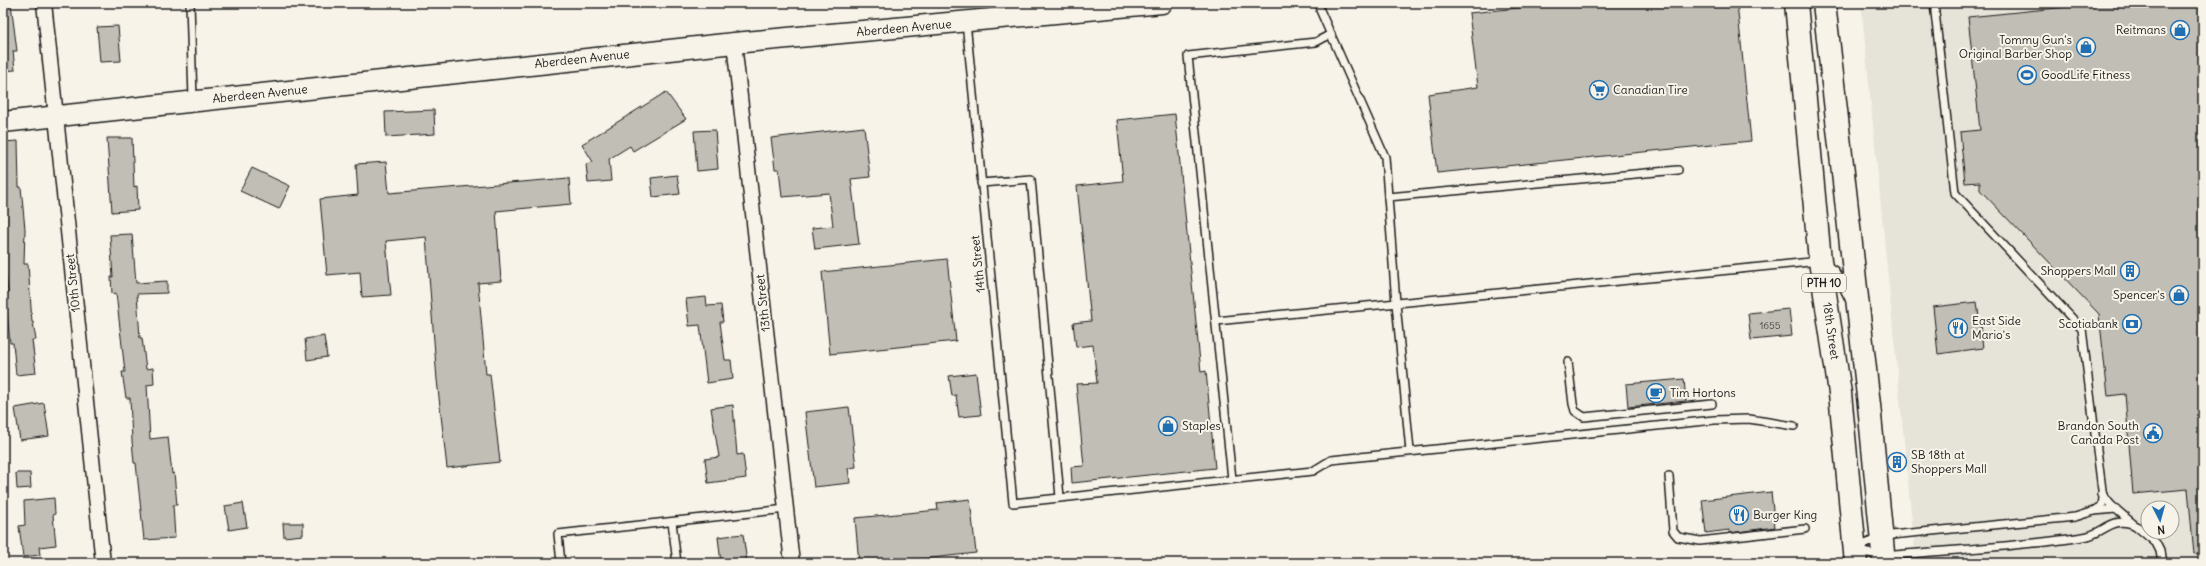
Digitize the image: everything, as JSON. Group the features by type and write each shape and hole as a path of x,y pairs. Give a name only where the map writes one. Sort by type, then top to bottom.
{"main road":[{"name":"18th Street","path":"1796,3 1820,261 1840,393 1855,556"},
{"name":"PTH 10","path":"1824,3 1861,331 1883,552"}],"street":[{"name":"10th Street","path":"44,3 102,563"},
{"name":"Aberdeen Avenue","path":"3,122 734,43 966,22 1086,7 1162,3"},
{"name":"13th Street","path":"734,43 792,563"}],"lane":[{"path":"190,3 194,101"},
{"path":"1320,3 1320,10 1385,157 1396,303 1410,451"},
{"path":"1934,3 1955,193 2082,329 2102,494 2102,506 2094,511"},
{"name":"14th Street","path":"966,22 1013,503 1060,497"},
{"path":"1232,479 1188,56 1316,42 1331,34"},
{"path":"1388,197 1678,170"},
{"path":"982,183 1031,180 1060,497 1313,471 1331,460 1732,419 1749,419 1794,426"},
{"path":"1216,321 1820,261 1835,271 1861,331"},
{"path":"1568,362 1572,404 1576,411 1584,417 1712,404"},
{"path":"1669,476 1673,531 1678,538 1700,541 1805,529"},
{"path":"2102,494 2116,509 2139,527 2158,547 2162,563"},
{"path":"561,563 558,534 786,509"},
{"path":"1855,556 2075,517 2094,511 2116,509"},
{"path":"2104,528 2112,518 2116,509"},
{"path":"1855,556 1883,552 2085,537 2121,521 2139,527"},
{"path":"672,522 676,563"}],"shaded area":[{"name":"Shoppers Mall","path":"1861,3 2203,3 2203,563 1916,563"}],"building":[{"name":"Canadian Tire","path":"1569,3 1737,3 1751,141 1437,173 1428,94 1478,87 1469,13"},
{"name":"Shoppers Mall","path":"2107,3 2203,3 2203,553 2194,554 2188,489 2133,494 2125,394 2108,396 2099,314 1980,190 1980,182 1965,183 1960,132 1980,130 1968,17"},
{"path":"11,4 17,51 13,51 15,70 3,71 3,5"},
{"path":"118,26 121,61 100,62 97,27"},
{"path":"666,92 686,119 633,151 630,146 609,159 611,181 588,183 586,164 593,162 582,144"},
{"path":"434,110 435,134 386,137 385,112"},
{"path":"1175,114 1201,372 1206,371 1215,468 1072,483 1071,467 1084,466 1076,384 1097,383 1093,345 1076,347 1073,323 1091,321 1077,186 1123,181 1117,120"},
{"path":"864,127 870,177 851,179 859,244 815,249 812,228 833,226 829,193 782,197 779,169 775,169 771,138"},
{"path":"715,130 718,169 697,171 694,131"},
{"path":"107,138 132,138 134,187 137,186 138,210 112,212"},
{"path":"18,141 19,187 21,187 25,229 24,264 28,264 32,322 36,340 32,340 36,373 16,375 13,343 10,343 7,312 4,312 3,294 8,293 3,246 3,142"},
{"path":"386,162 389,193 569,178 571,204 496,211 501,281 478,283 486,374 490,374 500,462 447,468 437,380 426,237 386,241 391,295 362,297 360,272 327,275 320,199 358,195 356,164"},
{"path":"252,168 290,186 279,209 240,191"},
{"path":"677,175 680,194 653,197 651,178"},
{"path":"132,234 136,283 167,281 167,293 137,294 140,338 142,338 146,369 153,368 154,384 147,385 150,439 168,437 172,474 174,473 177,505 173,505 175,538 144,540 136,463 134,463 130,398 126,398 122,372 125,372 116,293 112,294 111,277 113,277 110,235"},
{"path":"947,259 956,341 830,354 822,272"},
{"path":"706,297 707,306 721,305 723,322 720,322 725,360 731,360 733,379 707,383 700,325 689,326 686,299"},
{"name":"East Side Mario's","path":"1977,302 1983,348 1938,354 1933,307"},
{"path":"1789,309 1792,336 1751,340 1748,313"},
{"path":"324,336 327,357 307,360 305,339"},
{"path":"976,373 981,415 959,417 956,395 952,396 949,376"},
{"name":"Tim Hortons","path":"1684,379 1686,401 1628,407 1626,384"},
{"path":"44,403 49,436 20,440 15,408"},
{"path":"733,405 737,455 743,454 746,478 708,483 705,459 719,457 711,408"},
{"path":"849,407 856,467 848,468 850,483 814,487 805,412"},
{"path":"16,473 30,473 31,488 17,489"},
{"name":"Burger King","path":"1771,492 1775,527 1729,533 1729,530 1706,533 1702,500"},
{"path":"54,498 55,514 53,515 56,545 39,547 40,555 23,557 19,526 25,525 24,501"},
{"path":"970,499 976,553 887,563 859,563 855,518 938,510 937,503"},
{"path":"243,503 247,527 229,530 225,506"},
{"path":"283,523 303,523 303,535 284,537"},
{"path":"743,534 747,563 721,563 718,537"}],"place":[{"name":"Reitmans","path":"2180,30"},
{"name":"Tommy Gun's Original Barber Shop","path":"2086,47"},
{"name":"GoodLife Fitness","path":"2027,75"},
{"name":"Canadian Tire","path":"1599,90"},
{"name":"Shoppers Mall","path":"2130,271"},
{"name":"Spencer's","path":"2179,295"},
{"name":"Scotiabank","path":"2132,324"},
{"name":"East Side Mario's","path":"1958,328"},
{"name":"Tim Hortons","path":"1656,393"},
{"name":"Staples","path":"1168,426"},
{"name":"Brandon South Canada Post","path":"2153,433"},
{"name":"SB 18th at Shoppers Mall","path":"1897,462"},
{"name":"Burger King","path":"1739,515"}]}
